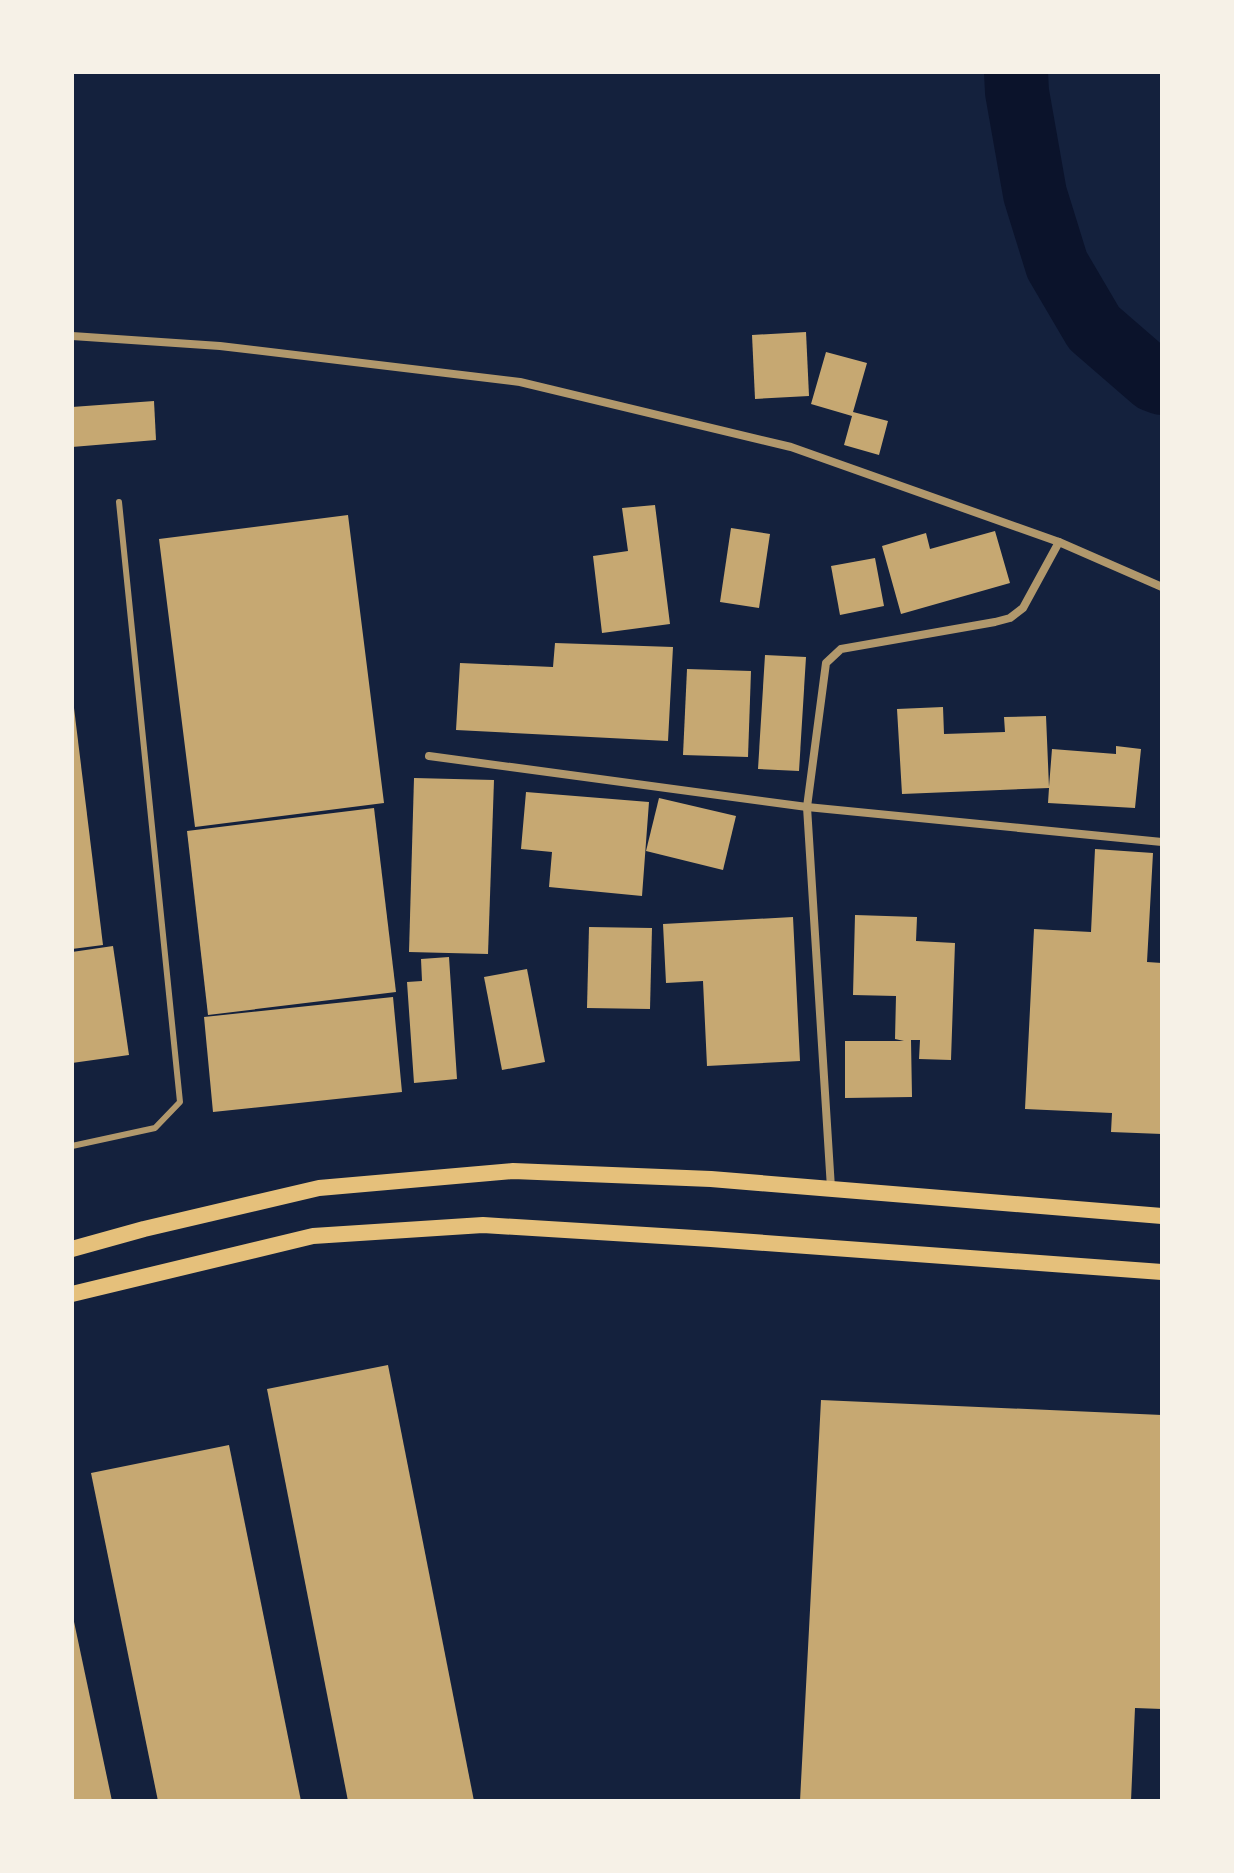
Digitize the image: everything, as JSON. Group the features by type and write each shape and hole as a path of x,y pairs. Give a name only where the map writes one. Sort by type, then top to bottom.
{"main road":[{"path":"72,1249 319,1188 513,1171 711,1179 1162,1216"},
{"path":"72,1294 313,1236 483,1225 1162,1272"}],"street":[{"path":"72,336 220,346 520,382 791,447 1059,542 1162,587"},
{"path":"831,1189 807,807 826,663 841,649 1010,618 1023,608 1059,542"},
{"path":"429,756 807,807 1162,842"}],"lane":[{"path":"72,1146 155,1128 180,1102 119,502"}],"building":[{"path":"806,332 809,396 755,399 752,335"},
{"path":"826,352 867,363 853,412 888,421 879,455 844,445 852,416 811,404"},
{"path":"154,401 156,440 72,447 72,407"},
{"path":"655,505 670,624 602,633 593,556 628,551 622,508"},
{"path":"348,515 384,803 195,827 159,539"},
{"path":"731,528 770,534 759,608 720,602"},
{"path":"995,531 1010,583 901,614 882,546 926,533 930,549"},
{"path":"875,558 884,606 840,615 831,566"},
{"path":"555,643 673,647 668,741 456,730 460,663 553,667"},
{"path":"765,655 806,657 799,771 758,769"},
{"path":"687,669 751,671 748,757 683,755"},
{"path":"943,707 944,734 1005,732 1004,717 1046,716 1049,787 1052,749 1116,754 1116,746 1141,749 1135,808 1048,803 1049,788 902,794 897,709"},
{"path":"72,708 103,945 72,949"},
{"path":"414,778 494,780 488,954 409,952"},
{"path":"526,792 649,802 642,896 549,887 552,852 521,849"},
{"path":"659,798 736,816 723,870 646,851"},
{"path":"374,808 396,992 208,1015 187,831"},
{"path":"1095,849 1153,853 1147,962 1162,963 1162,1134 1111,1132 1112,1113 1025,1109 1034,929 1091,932"},
{"path":"855,915 917,917 916,941 955,943 951,1060 919,1059 920,1040 911,1040 912,1097 845,1098 845,1041 904,1041 895,1039 896,996 853,995"},
{"path":"793,917 800,1061 707,1066 703,981 666,983 663,924"},
{"path":"589,927 652,928 650,1009 587,1008"},
{"path":"113,946 129,1055 72,1063 72,952"},
{"path":"449,957 457,1079 414,1083 407,982 422,981 421,959"},
{"path":"527,969 545,1062 502,1070 484,977"},
{"path":"393,997 402,1092 213,1112 204,1017"},
{"path":"388,1365 474,1801 348,1801 267,1389"},
{"path":"821,1400 1162,1415 1162,1709 1135,1708 1131,1801 800,1801"},
{"path":"229,1445 301,1801 158,1801 91,1473"},
{"path":"73,1617 112,1801 72,1801"}],"waterway":[{"path":"1016,72 1035,194 1057,265 1094,328 1154,380 1162,383"}]}
